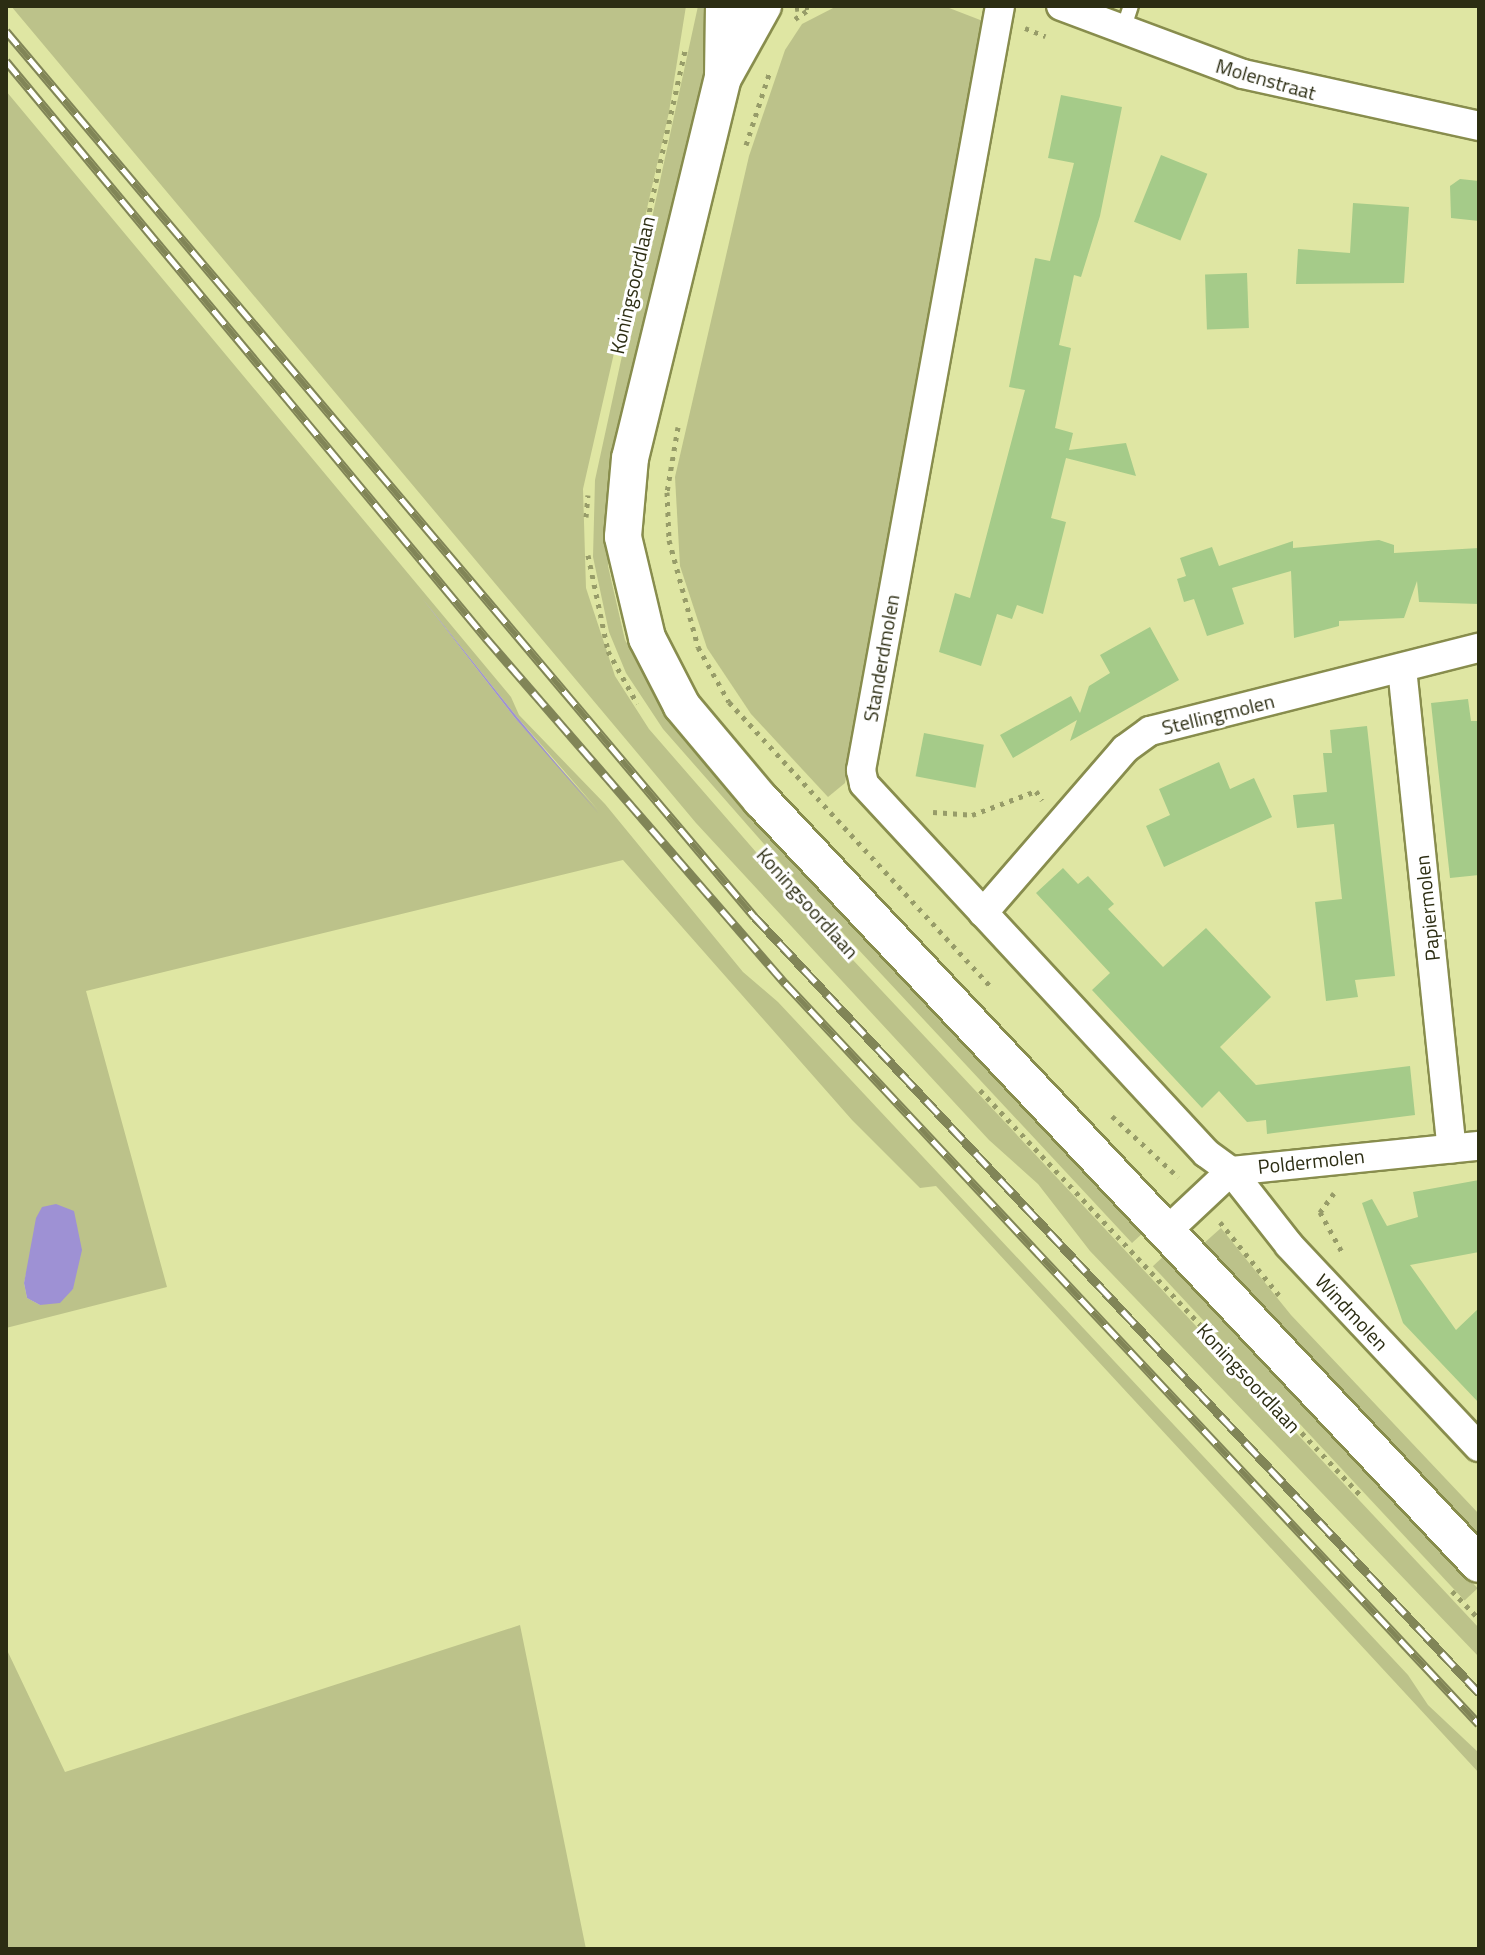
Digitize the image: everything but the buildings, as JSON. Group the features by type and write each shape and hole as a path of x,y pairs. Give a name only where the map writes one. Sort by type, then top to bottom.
{"street":[{"name":"Koningsoordlaan","path":"724,6 723,77 630,458 623,537 647,638 682,706 761,800 1479,1564"},
{"name":"Standerdmolen","path":"1000,6 861,770 864,784 902,826 1206,1153 1231,1171"},
{"name":"Molenstraat","path":"1061,6 1127,18 1243,74 1362,105 1479,126"},
{"name":"Koningsoordlaan","path":"723,77 776,17"},
{"name":"Stellingmolen","path":"983,913 1063,825 1125,749 1150,731 1479,648"},
{"name":"Papiermolen","path":"1402,668 1466,1147"},
{"name":"Poldermolen","path":"1167,1231 1231,1171 1466,1147"},
{"name":"Windmolen","path":"1231,1171 1289,1245 1479,1447"}],"path":[{"path":"776,17 811,8"},
{"name":"Koningsoordlaan","path":"644,236 687,37"},
{"path":"741,160 774,61"},
{"path":"680,418 667,492 669,540 698,647 729,702 1002,999"},
{"path":"587,523 590,477"},
{"path":"587,538 608,651 642,709"},
{"path":"902,826 920,810 972,815 1036,791 1063,825"},
{"name":"Koningsoordlaan","path":"975,1084 1365,1500"},
{"path":"1104,1109 1201,1199 1288,1306"},
{"path":"1341,1187 1320,1212 1350,1266"},
{"path":"1448,1587 1479,1619"}],"green space":[{"path":"11,6 686,6 669,112 583,489 586,588 615,676 649,729 808,912 1479,1628 1479,1657 1090,1251 1038,1184 989,1140 696,823"},
{"path":"698,6 712,6 709,56 609,485 608,566 625,640 681,735 1144,1232 1132,1243 829,918 663,729 626,673 609,632 593,557 595,480"},
{"path":"837,6 944,6 988,23 845,783 828,797 751,714 707,648 680,566 675,477 749,156 785,50 802,24"},
{"path":"6,91 511,697 519,715 605,804 743,972 778,1002 1408,1675 1428,1705 1479,1753 1479,1773 936,1186 920,1188 852,1120 623,860 86,991 167,1287 6,1328","holes":["422,598 517,717 599,811 515,718","35,1234 73,1289 40,1305 27,1298 24,1283"]},
{"path":"1221,1228 1291,1315 1479,1514 1479,1537 1203,1244"},
{"path":"1166,1254 1478,1588 1465,1601 1153,1266"},
{"path":"520,1625 586,1949 6,1949 6,1648 65,1772"}],"shaded area":[{"path":"422,598 517,717 599,814 515,718"},
{"path":"56,1204 74,1211 82,1250 73,1289 60,1303 40,1305 27,1298 24,1283 36,1218 42,1207"}],"railway":[{"path":"6,31 754,916 1479,1693"},
{"path":"6,61 486,638 785,983 1479,1724"}]}
